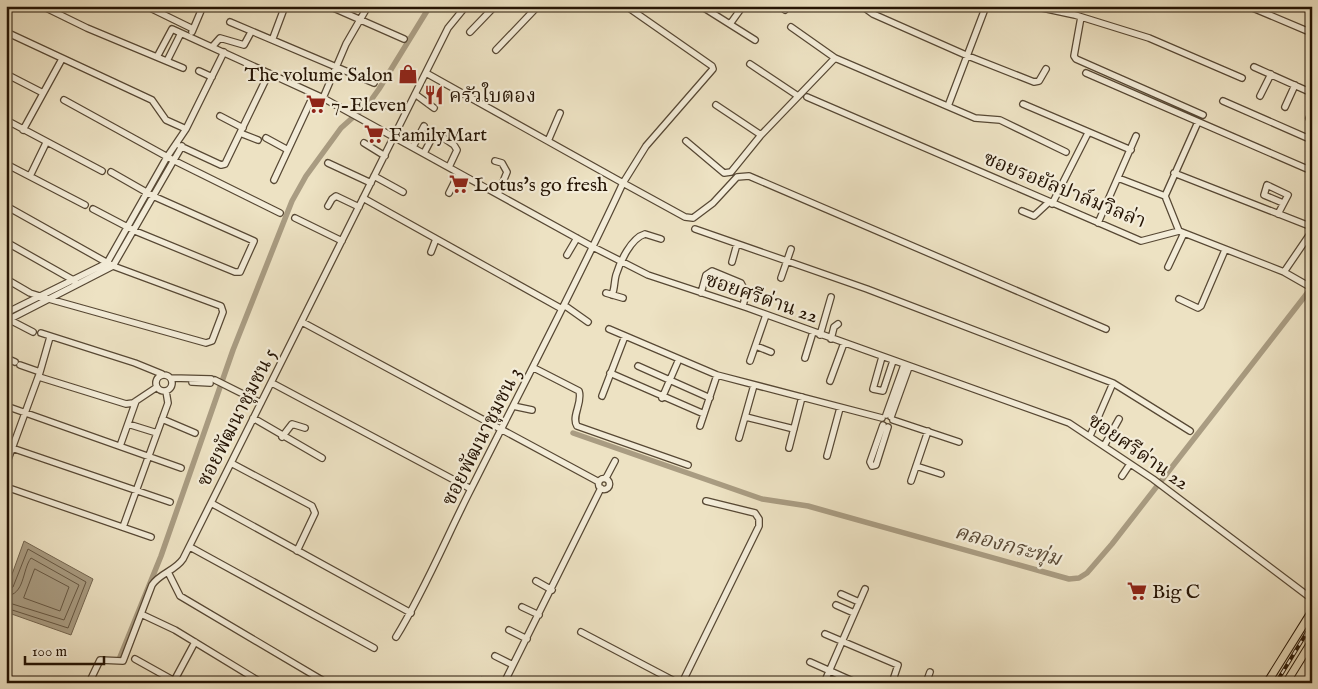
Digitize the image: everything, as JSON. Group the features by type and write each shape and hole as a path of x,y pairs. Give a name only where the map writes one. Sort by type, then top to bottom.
{"main road":[{"path":"1268,683 1312,611"},
{"path":"1286,683 1312,641"}],"street":[{"path":"42,6 87,28 183,68"},
{"path":"146,6 194,29"},
{"path":"190,37 203,6"},
{"path":"273,38 285,6"},
{"path":"329,6 404,40"},
{"path":"323,98 346,44 368,6"},
{"name":"ซอยพัฒนาชุมชน 5","path":"89,683 100,660 123,662 152,585 161,575 178,566 190,547 448,28 466,6"},
{"path":"470,32 495,6"},
{"path":"496,50 538,6"},
{"name":"ซอยพัฒนาชุมชน 3","path":"396,637 411,613 471,490 534,368 623,183 646,146 713,69 712,66 626,6"},
{"path":"702,6 755,40"},
{"path":"730,24 743,6"},
{"path":"862,6 873,14 968,56 1034,82 1040,82 1046,69"},
{"path":"948,106 986,6"},
{"path":"1033,6 1081,17 1149,38 1242,78"},
{"path":"1248,6 1311,32"},
{"path":"1081,17 1074,56 1076,59 1204,115"},
{"path":"230,22 273,38 374,83"},
{"path":"790,27 835,58 975,118 1000,120 1066,152"},
{"path":"157,57 171,29 180,33 167,61"},
{"path":"6,32 152,100 166,120 186,129"},
{"name":"ซอยศรีด่าน 22","path":"180,33 323,98 593,247 653,277 743,306 892,361 1069,422 1160,484 1312,599"},
{"path":"212,47 220,38 244,45 250,34"},
{"path":"7,320 48,299 107,263 147,192 179,145 224,52"},
{"path":"686,141 728,173 732,172 762,135 835,58"},
{"path":"23,130 62,59"},
{"path":"750,64 798,96"},
{"path":"1254,67 1312,93"},
{"path":"199,71 212,77"},
{"path":"179,145 224,165 269,73"},
{"path":"426,73 685,217 693,218 713,203 737,177 748,176 1106,329"},
{"path":"1086,73 1312,171"},
{"path":"6,74 43,93"},
{"path":"1260,96 1270,74"},
{"path":"1285,107 1295,86"},
{"path":"274,180 314,94"},
{"path":"415,94 434,108"},
{"name":"ซอยรอยัลปาล์มวิลล่า","path":"807,97 1050,204 1142,241 1182,232"},
{"path":"64,100 170,158 280,213"},
{"path":"1223,100 1312,140"},
{"path":"1023,104 1131,150"},
{"path":"716,105 762,135"},
{"path":"548,141 560,112"},
{"path":"1309,118 1312,112"},
{"path":"220,116 258,140"},
{"path":"6,120 102,172"},
{"path":"1164,196 1198,122"},
{"path":"413,147 424,126"},
{"path":"1022,211 1034,216 1050,204 1088,133"},
{"path":"424,153 432,138 438,136 454,145 457,150 449,167"},
{"path":"1098,223 1136,136"},
{"path":"266,138 288,150"},
{"path":"30,176 46,143"},
{"path":"364,143 385,156"},
{"path":"6,313 113,266 154,196 170,158"},
{"path":"495,161 502,163 508,172 498,194"},
{"path":"328,163 371,184"},
{"path":"6,164 84,205"},
{"path":"93,209 135,231 235,272 240,272 254,242 154,196 111,172"},
{"path":"449,193 459,173"},
{"path":"1174,173 1312,229 1284,272"},
{"path":"374,176 403,192"},
{"path":"1118,178 1164,196 1182,232 1284,272 1310,287"},
{"path":"328,206 336,196 359,207"},
{"path":"363,198 588,322"},
{"path":"1278,214 1282,203"},
{"path":"6,206 113,266 221,306 223,312 212,341 206,343 48,299 6,279"},
{"path":"295,218 342,241"},
{"path":"695,229 867,289 1113,383 1190,431"},
{"path":"1168,267 1182,232"},
{"path":"623,298 609,294 616,286 616,276 634,240 645,234 662,239"},
{"path":"567,255 577,238"},
{"path":"430,252 436,239"},
{"path":"6,242 77,282"},
{"path":"732,262 737,244"},
{"path":"781,278 791,249"},
{"path":"1179,299 1198,308 1201,306 1225,250"},
{"path":"701,293 706,275 712,271 741,283 746,293 743,306"},
{"path":"820,335 831,297"},
{"path":"750,361 766,315"},
{"path":"7,320 33,332"},
{"path":"302,322 607,489 609,481 606,478"},
{"path":"831,339 834,327 838,324"},
{"path":"609,329 717,375 928,431 959,442"},
{"path":"805,358 813,332"},
{"path":"41,334 135,363 172,380 214,382 228,386 260,403"},
{"path":"602,396 625,336"},
{"path":"6,465 9,447 26,413 40,374 50,337"},
{"path":"830,380 844,343"},
{"path":"756,346 771,352"},
{"path":"882,357 873,389 883,391 892,361"},
{"path":"6,358 40,374 126,404 136,401 157,387"},
{"path":"662,396 679,359"},
{"path":"638,366 710,398"},
{"path":"887,420 876,465 872,466 870,462 907,366"},
{"path":"534,368 579,392 581,398 575,420 577,426 688,465"},
{"path":"610,373 704,414"},
{"path":"157,387 156,380 162,374"},
{"path":"700,426 717,375"},
{"path":"166,391 172,386 172,380"},
{"path":"272,382 471,490"},
{"path":"1090,436 1113,383"},
{"path":"739,438 754,385"},
{"path":"157,387 166,391"},
{"path":"123,527 168,403 166,391"},
{"path":"789,448 802,397"},
{"path":"120,446 136,401"},
{"path":"6,406 181,468"},
{"path":"514,406 532,410"},
{"path":"827,456 840,408"},
{"path":"746,417 794,429"},
{"path":"253,418 282,437 322,458"},
{"path":"162,419 195,433"},
{"path":"1104,446 1119,419"},
{"path":"128,424 157,433"},
{"path":"282,437 292,424 305,428"},
{"path":"911,481 928,431"},
{"path":"9,447 170,502"},
{"path":"504,683 552,590 602,478 606,478 615,462"},
{"path":"231,463 312,506 315,513 297,551"},
{"path":"1122,476 1130,464"},
{"path":"916,466 941,474"},
{"path":"6,487 151,537"},
{"path":"581,632 680,683 759,526 759,519 755,513 706,501"},
{"path":"211,503 411,613"},
{"path":"190,547 374,648"},
{"path":"168,572 180,596 327,683"},
{"path":"536,581 552,590"},
{"path":"824,683 865,588"},
{"path":"841,594 859,602"},
{"path":"836,605 854,614"},
{"path":"522,607 539,615"},
{"path":"141,614 194,642 262,683"},
{"path":"509,630 527,639"},
{"path":"825,634 898,665 892,683"},
{"path":"135,659 176,682 194,642"},
{"path":"495,656 513,665"},
{"path":"810,662 857,683"},
{"path":"926,683 930,672"}],"water":[{"path":"24,541 93,579 71,635 6,612 6,591"}],"waterway":[{"path":"120,657 161,556 233,350 292,201 306,176 341,128 369,103 379,89 430,6"},
{"name":"คลองกระทุ่ม","path":"573,433 762,499 808,506 1069,579 1079,578 1087,573 1112,544 1312,287"}],"railway":[{"path":"1276,683 1312,624"}],"place":[{"name":"The volume Salon","path":"408,74"},
{"name":"ครัวใบตอง","path":"434,95"},
{"name":"7-Eleven","path":"316,104"},
{"name":"FamilyMart","path":"374,134"},
{"name":"Lotus's go fresh","path":"459,184"},
{"name":"Big C","path":"1137,591"}]}
